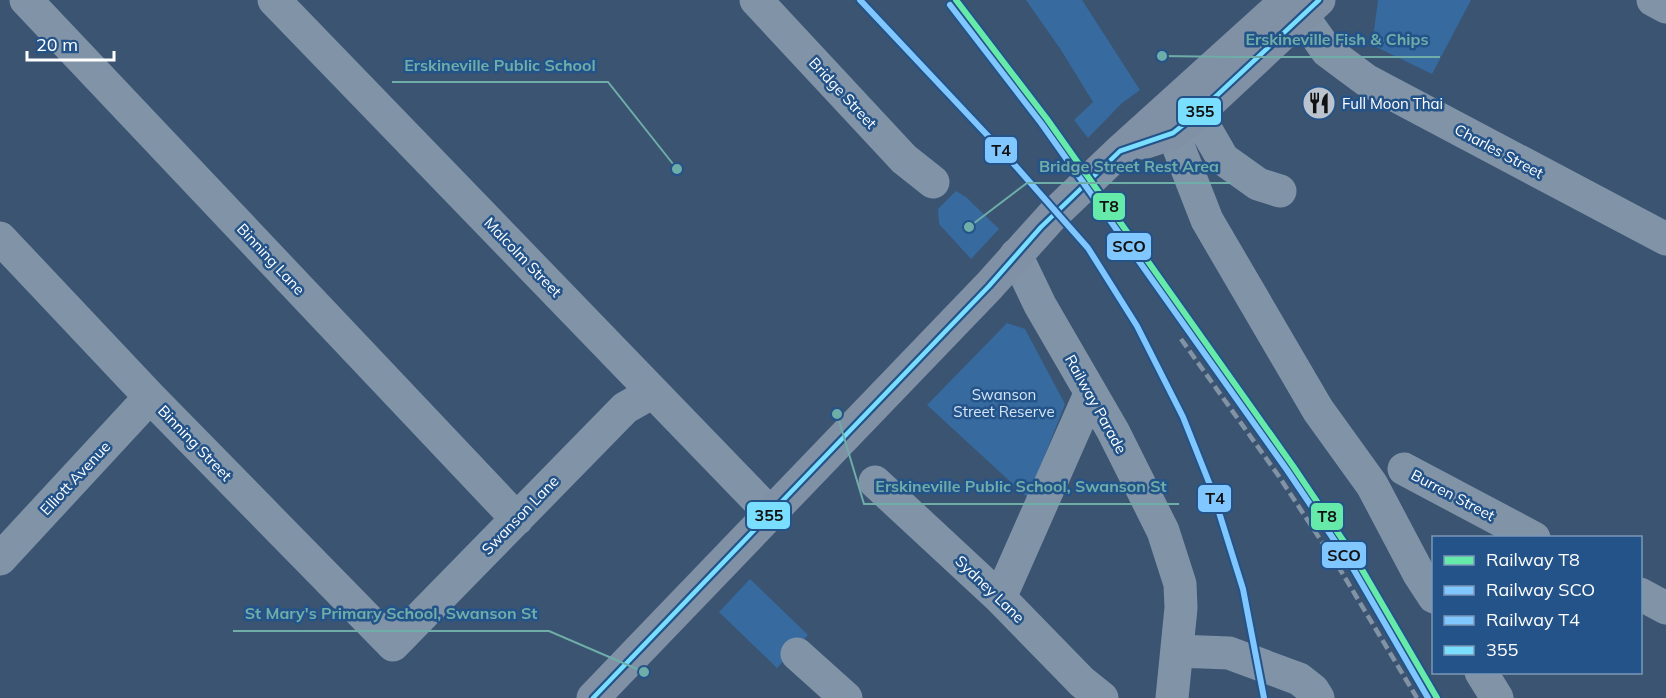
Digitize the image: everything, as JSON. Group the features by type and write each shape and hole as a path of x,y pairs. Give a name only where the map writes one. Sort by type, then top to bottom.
{"main road":[{"path":"1120,151 1185,124 1300,4"},
{"path":"593,698 989,286 1047,221 1120,151 1300,4"}],"street":[{"name":"Binning Lane","path":"26,0 516,519"},
{"name":"Malcolm Street","path":"274,0 771,514"},
{"name":"Bridge Street","path":"756,0 904,159 933,182"},
{"path":"1653,0 1666,7"},
{"name":"Charles Street","path":"1300,4 1327,51 1366,80 1666,239"},
{"path":"1185,124 1223,159 1258,184 1280,191"},
{"path":"1185,124 1207,220 1318,411 1372,485 1432,594"},
{"name":"Binning Street","path":"0,238 150,397 393,645"},
{"name":"Railway Parade","path":"1016,255 1040,305 1113,431 1163,531 1180,584 1172,698"},
{"name":"Swanson Lane","path":"393,645 625,408 653,392"},
{"path":"1000,598 1090,394"},
{"name":"Elliott Avenue","path":"0,559 150,397"},
{"name":"Burren Street","path":"1404,469 1532,536"},
{"name":"Sydney Lane","path":"875,482 1000,598 1082,682 1102,698"},
{"path":"1642,595 1666,608"},
{"path":"1177,651 1229,653 1299,679 1313,690 1318,698"},
{"path":"797,654 846,698"},
{"path":"1482,674 1497,698"}],"green space":[{"path":"1026,0 1082,0 1140,90 1122,103 1088,138 1074,120 1093,102 1061,50"},
{"path":"1378,0 1471,0 1432,74 1372,45"},
{"path":"956,191 966,197 999,229 971,259 939,224 938,209"},
{"name":"Swanson Street Reserve","path":"1007,323 1025,329 1065,404 1028,498 927,405"},
{"path":"750,579 808,635 777,668 719,612"}],"railway":[{"path":"1181,339 1278,475 1341,571 1417,698"}],"rail line":[{"name":"T4","path":"860,0 1005,154 1088,248 1137,326 1183,417 1212,490 1243,589 1264,698"},
{"name":"T8","path":"956,0 1047,119 1293,466 1357,561 1437,698"},
{"name":"SCO","path":"950,5 1041,123 1287,470 1351,565 1428,698"}],"transit line":[{"name":"355","path":"593,698 989,286 1041,227 1120,151 1173,133 1197,114 1319,0"}],"place":[{"name":"Erskineville Fish & Chips","path":"1162,56"},
{"name":"Full Moon Thai","path":"1319,103"},
{"name":"Erskineville Public School","path":"677,169"},
{"name":"Bridge Street Rest Area","path":"969,227"},
{"name":"Erskineville Public School, Swanson St","path":"837,414"},
{"name":"St Mary's Primary School, Swanson St","path":"644,672"}]}
